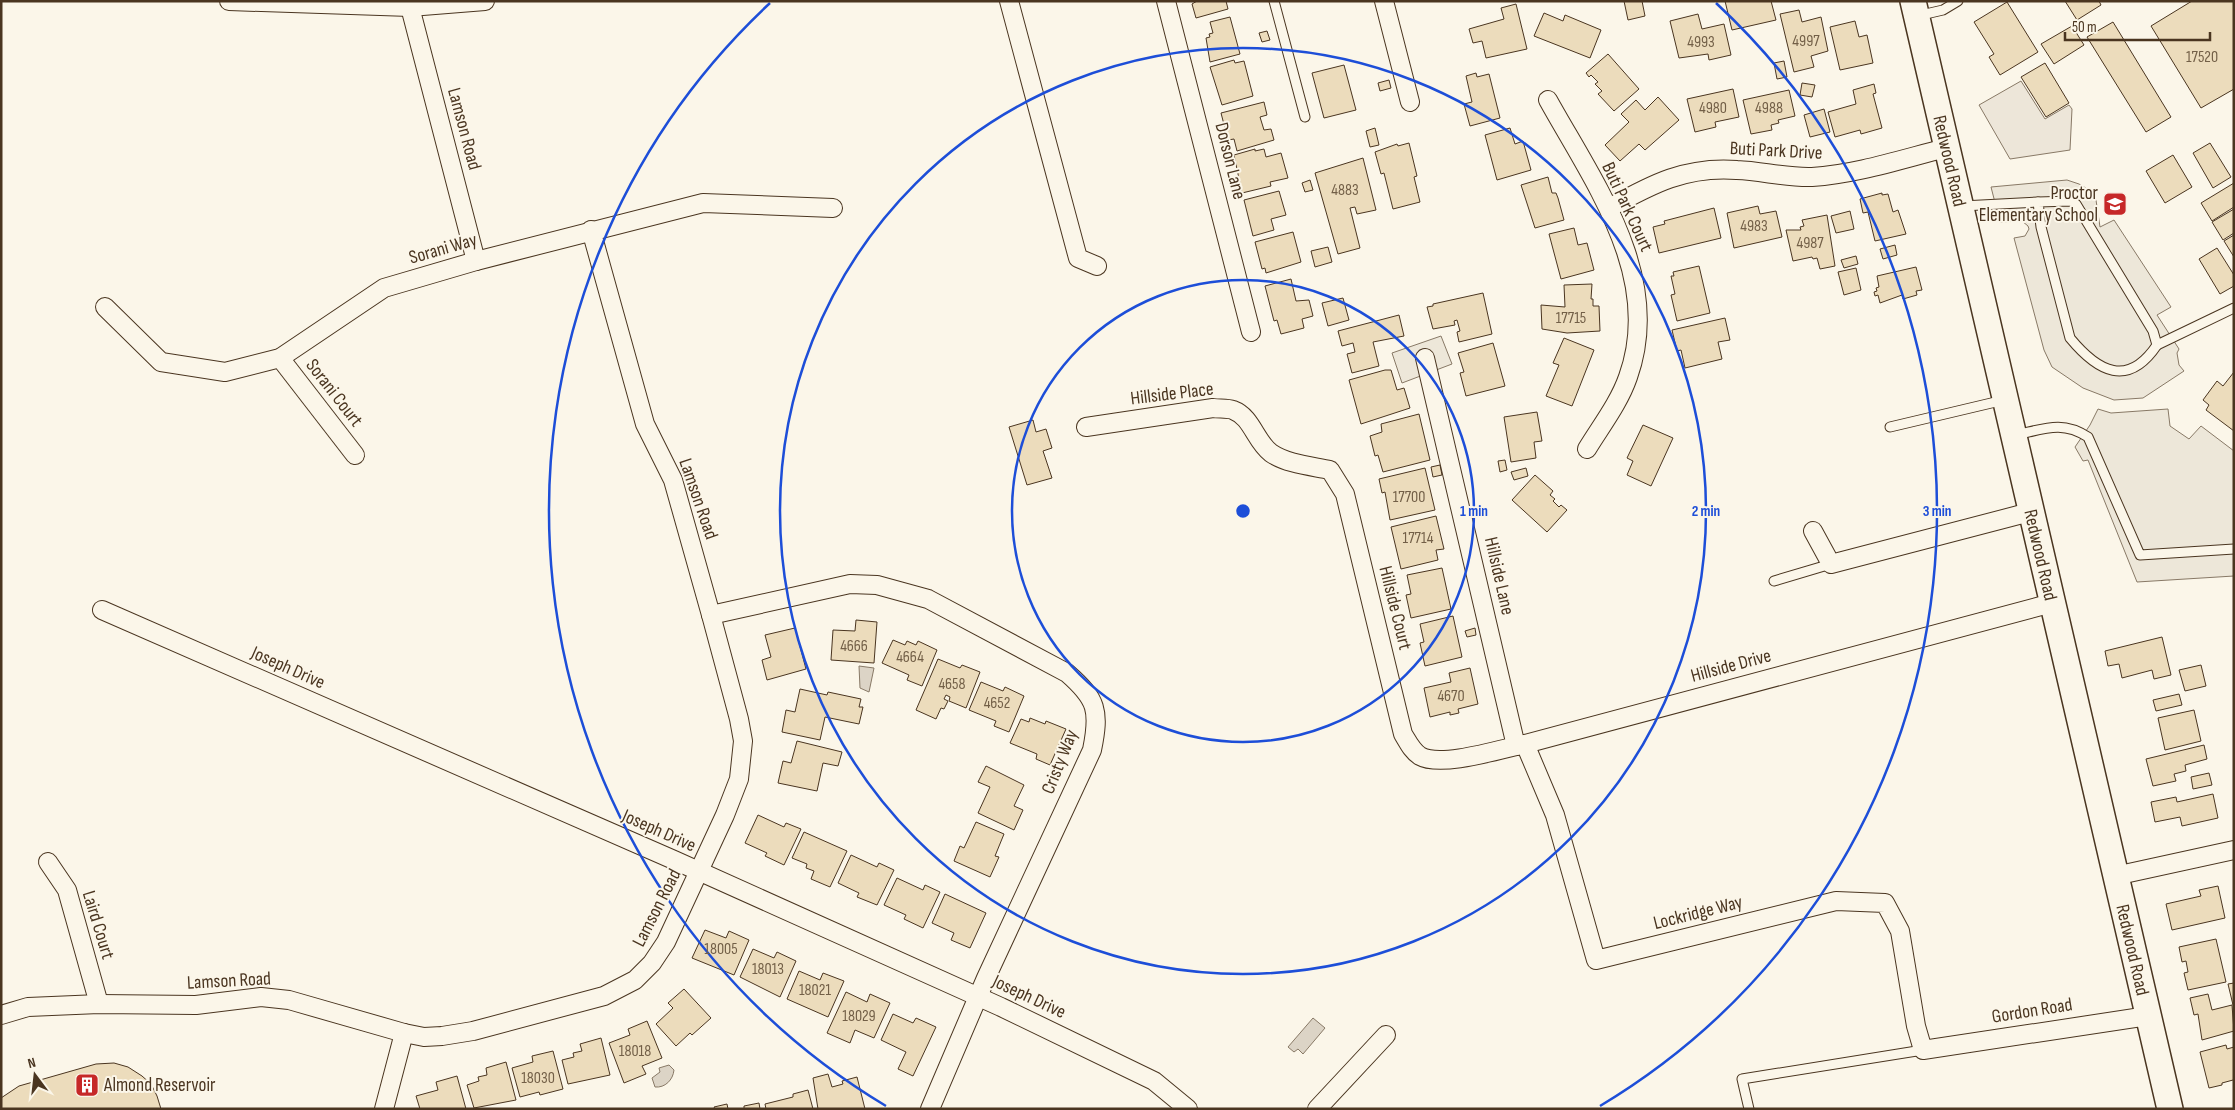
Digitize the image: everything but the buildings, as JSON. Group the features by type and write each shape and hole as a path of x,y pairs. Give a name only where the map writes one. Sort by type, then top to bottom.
{"main road":[{"name":"Redwood Road","path":"1915,9 1959,206 2170,1109"}],"street":[{"path":"229,1 410,8 485,1"},
{"path":"1009,1 1078,258 1097,266"},
{"name":"Dorson Lane","path":"1166,1 1251,332"},
{"path":"1384,1 1410,102"},
{"name":"Lamson Road","path":"410,8 476,261"},
{"name":"Buti Park Court","path":"1548,100 1609,208 1623,241 1633,273 1638,299 1637,338 1628,379 1587,449"},
{"name":"Buti Park Drive","path":"1609,208 1653,184 1695,172 1722,169 1794,176 1828,176 1946,148"},
{"name":"Sorani Way","path":"105,307 161,362 226,372 280,358 384,288 476,261 591,230 703,203 833,208"},
{"name":"Lamson Road","path":"1,1015 28,1006 100,1004 196,1005 261,998 289,1000 404,1034 442,1036 473,1031 592,999 625,986 645,972 660,953 725,815 739,779 743,741 739,719 711,615 672,480 644,424 591,230"},
{"name":"Sorani Court","path":"280,358 354,455"},
{"name":"Hillside Lane","path":"1425,358 1521,745"},
{"name":"Hillside Place","path":"1086,427 1214,408 1233,410 1247,419 1258,438 1271,453 1298,464 1330,470"},
{"name":"Hillside Court","path":"1330,470 1345,494 1403,734 1410,746 1420,755"},
{"path":"1813,530 1831,564 2030,512"},
{"name":"Cristy Way","path":"711,615 824,588 850,584 877,585 928,599 1059,668 1086,689 1094,705 1097,726 1092,750 978,996 930,1109"},
{"name":"Hillside Drive","path":"1420,755 1432,760 1446,760 1521,745 2052,603"},
{"name":"Joseph Drive","path":"102,610 978,996 1154,1081 1188,1109"},
{"name":"Lockridge Way","path":"1521,745 1555,815 1596,960 1836,901 1885,903 1900,931 1916,1026 1923,1050"},
{"path":"2115,876 2234,850"},
{"name":"Laird Court","path":"48,862 67,890 100,1004"},
{"name":"Gordon Road","path":"1923,1050 2148,1016"},
{"path":"384,1109 404,1034"},
{"path":"1317,1109 1386,1035"}],"lane":[{"path":"1274,1 1305,117"},
{"path":"1915,9 1943,10 1958,1"},
{"path":"1959,206 2038,202 2071,202 2076,204 2153,331 2156,345"},
{"path":"2038,202 2041,226 2070,338 2082,352 2106,369 2123,372 2138,367 2156,345 2234,308"},
{"path":"1890,427 2004,400"},
{"path":"2013,436 2064,426 2088,436 2140,555 2234,550"},
{"path":"1774,581 1831,564"},
{"path":"1750,1109 1742,1079 1923,1050"}],"shaded area":[{"path":"2021,81 2045,119 2069,105 2072,109 2070,150 2010,159 1979,105"},
{"path":"2067,180 2089,190 2096,200 2100,227 2114,220 2171,307 2157,315 2179,349 2177,353 2179,365 2184,371 2143,398 2114,400 2083,388 2052,367 2044,350 2014,238 2025,236 2029,229 2022,221 2000,222 1991,187"},
{"path":"1441,336 1452,364 1402,383 1392,353"},
{"path":"2098,409 2111,413 2168,409 2170,426 2189,439 2201,426 2234,451 2234,576 2137,582 2088,460 2083,461 2075,447"},
{"path":"859,666 874,668 869,692 860,688"},
{"path":"1313,1018 1325,1028 1303,1054 1298,1049 1294,1052 1288,1047"},
{"path":"669,1065 674,1070 670,1080 665,1085 655,1087 652,1078 660,1072 659,1068"}],"place":[{"name":"Proctor Elementary School","path":"2115,204"},
{"name":"Almond Reservoir","path":"87,1085"}]}
